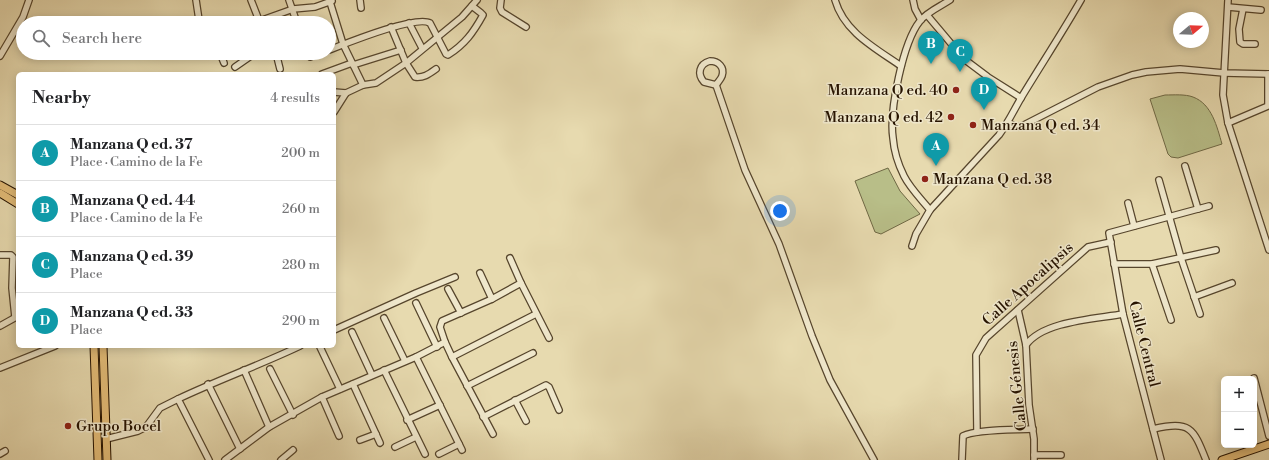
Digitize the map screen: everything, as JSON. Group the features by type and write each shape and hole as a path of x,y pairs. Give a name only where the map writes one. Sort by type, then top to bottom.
{"main road":[{"path":"0,185 16,194"},
{"path":"0,193 16,203"},
{"path":"94,348 98,460"},
{"path":"103,348 107,460"},
{"path":"96,398 105,398"},
{"path":"1222,460 1269,444"}],"street":[{"path":"23,16 29,0"},
{"path":"196,0 198,16"},
{"path":"251,0 256,16"},
{"path":"289,0 295,16"},
{"path":"360,0 362,8"},
{"path":"336,92 346,93 363,85 376,83 406,63 422,48 462,18 477,0"},
{"path":"502,0 500,8 502,12 526,27"},
{"path":"836,0 840,14 853,31 901,66"},
{"path":"913,0 914,9 921,20"},
{"path":"930,210 904,176 895,152 892,137 893,123 901,66 913,32 921,20 950,0"},
{"path":"912,246 919,229 930,210 999,135 1008,122 1021,98 1063,33 1082,0"},
{"path":"1228,0 1223,95 1228,124 1269,250"},
{"path":"274,16 293,9 315,7 330,1 335,16"},
{"path":"336,47 391,27 427,21 430,23 446,54 448,55 461,47 469,38 483,16 482,13 472,6"},
{"path":"1228,7 1261,10"},
{"path":"1243,9 1239,30 1240,42 1243,44 1255,44"},
{"path":"927,15 964,59 988,77 1021,98"},
{"path":"336,21 343,44 363,85"},
{"path":"409,23 422,48"},
{"path":"391,27 406,63 415,77 420,78 428,75 436,69"},
{"path":"0,56 16,29"},
{"path":"328,72 401,50"},
{"path":"235,67 246,60"},
{"path":"278,60 280,69"},
{"path":"706,62 717,62 722,67 723,75 716,85 704,82 700,75 701,67 706,62"},
{"path":"1008,122 1014,126 1020,127 1098,87 1132,75 1146,72 1180,69 1224,73 1268,74 1268,106 1228,124"},
{"path":"716,85 745,170 779,244 812,336 830,380 874,460"},
{"path":"336,109 346,93"},
{"path":"1185,166 1198,209"},
{"path":"1159,180 1181,258 1200,314"},
{"path":"1128,203 1134,226 1209,206"},
{"name":"Calle Central","path":"1134,226 1109,233 1123,314 1161,460"},
{"name":"Calle Apocalipsis","path":"977,432 976,360 977,351 986,338 1088,247 1111,242"},
{"path":"1114,264 1152,264 1216,250"},
{"path":"0,255 10,255 13,257 12,288 16,317 0,326"},
{"path":"510,258 549,338"},
{"path":"1152,264 1171,320"},
{"path":"480,274 492,299"},
{"path":"336,329 455,277"},
{"path":"1194,297 1232,282"},
{"path":"493,434 452,357 445,342 440,324 442,321 461,314 521,283"},
{"path":"448,289 461,314"},
{"path":"416,303 437,346"},
{"name":"Calle Génesis","path":"1018,310 1026,345 1029,406 1034,439 1034,457"},
{"path":"452,357 536,314"},
{"path":"1026,345 1036,335 1052,327 1123,314"},
{"path":"384,318 405,361"},
{"path":"352,332 372,375"},
{"path":"225,460 269,427 322,397 416,357 445,342"},
{"path":"0,368 49,348"},
{"path":"106,439 138,431 146,426 160,408 208,384 295,348"},
{"path":"320,348 340,389"},
{"path":"467,386 533,353"},
{"path":"416,357 460,447 439,454"},
{"path":"270,369 292,414"},
{"path":"244,370 269,427"},
{"path":"384,370 407,420 425,454"},
{"path":"208,384 240,449"},
{"path":"353,384 380,443"},
{"path":"483,417 546,385 549,387 559,410"},
{"path":"1257,390 1269,436"},
{"path":"322,397 339,436"},
{"path":"178,399 209,460"},
{"path":"515,400 526,421"},
{"path":"407,420 440,405"},
{"path":"1153,429 1175,425 1182,426 1190,430 1197,438 1206,460"},
{"path":"962,460 963,436 965,434 1033,429"},
{"path":"360,440 376,434"},
{"path":"395,447 416,437"},
{"path":"281,460 293,450"},
{"path":"1034,457 1061,455"}],"green space":[{"path":"1165,95 1190,96 1199,100 1205,105 1213,117 1222,144 1178,158 1171,157 1168,154 1150,99"},
{"path":"888,168 900,191 920,214 881,234 875,232 855,181"}],"place":[{"name":"Manzana Q ed. 44","path":"931,64"},
{"name":"Manzana Q ed. 39","path":"960,72"},
{"name":"Manzana Q ed. 40","path":"956,90"},
{"name":"Manzana Q ed. 33","path":"984,110"},
{"name":"Manzana Q ed. 42","path":"951,117"},
{"name":"Manzana Q ed. 34","path":"973,125"},
{"name":"Manzana Q ed. 37","path":"936,166"},
{"name":"Manzana Q ed. 38","path":"925,179"},
{"name":"Grupo Bocel","path":"68,426"}]}
